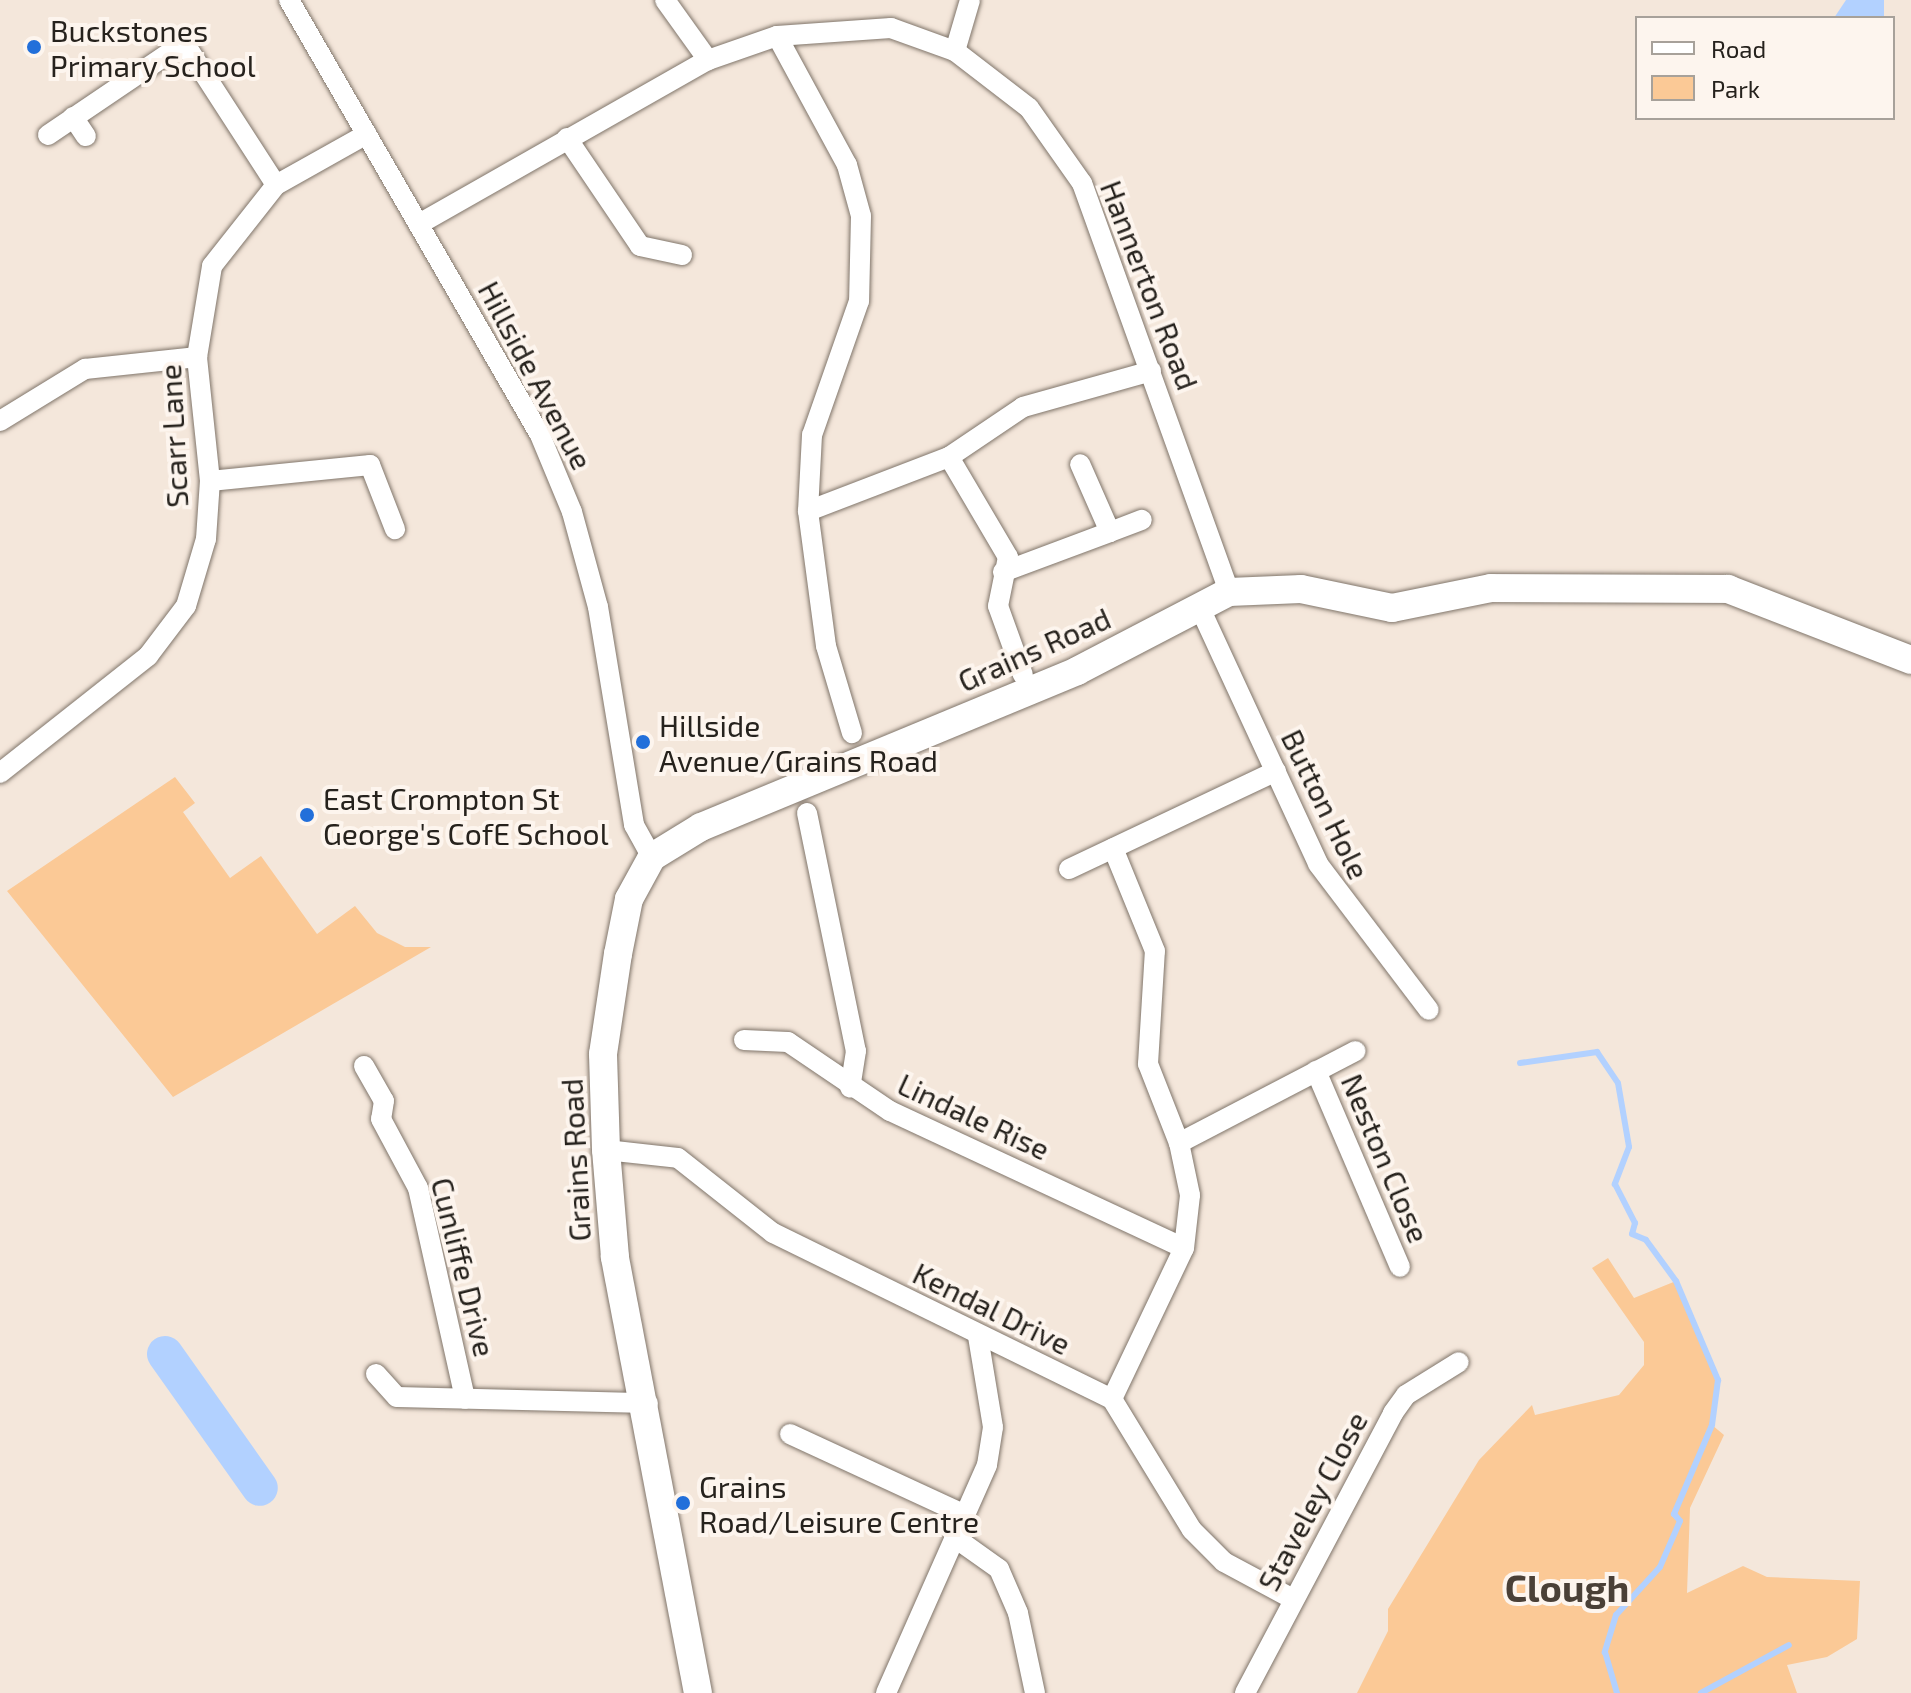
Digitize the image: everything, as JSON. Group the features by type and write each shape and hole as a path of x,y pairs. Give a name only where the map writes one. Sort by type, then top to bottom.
{"street":[{"name":"Hillside Avenue","path":"289,0 540,435 572,512 598,607 638,839 652,857"},
{"path":"665,0 708,60"},
{"path":"955,51 970,0"},
{"name":"Hannerton Road","path":"419,224 708,60 777,36 891,28 955,51 1029,108 1082,183 1229,592"},
{"path":"777,36 847,165 861,216 859,301 812,435 808,511 826,646 852,733"},
{"path":"48,135 178,47 190,52 276,185"},
{"path":"73,117 86,136"},
{"name":"Scarr Lane","path":"0,773 148,656 186,606 206,539 210,481 197,357 212,266 276,185 367,134"},
{"path":"567,138 640,246 682,255"},
{"path":"0,421 85,369 197,357"},
{"path":"808,511 949,457 1023,407 1151,371"},
{"path":"949,457 1008,557 998,606 1023,675"},
{"path":"1080,464 1110,532"},
{"path":"210,481 370,465 395,529"},
{"path":"1003,572 1142,520"},
{"name":"Grains Road","path":"698,1693 648,1403 615,1257 606,1150 603,1054 618,954 629,899 652,857 701,827 1077,671 1229,592 1301,589 1392,608 1491,588 1728,589 1911,660"},
{"name":"Button Hole","path":"1199,606 1339,899 1429,1010"},
{"path":"1069,869 1276,771"},
{"path":"807,813 856,1051 850,1088"},
{"path":"1113,848 1155,951 1148,1064 1179,1143 1190,1195 1184,1248 1112,1399 1192,1530 1224,1562 1293,1599"},
{"name":"Lindale Rise","path":"744,1040 788,1042 850,1088 1184,1248"},
{"path":"1179,1143 1356,1051"},
{"name":"Cunliffe Drive","path":"364,1066 384,1101 381,1119 418,1188 465,1399"},
{"name":"Neston Close","path":"1316,1071 1400,1267"},
{"name":"Kendal Drive","path":"606,1150 678,1158 773,1233 1112,1399"},
{"path":"886,1693 987,1465 993,1427 978,1336"},
{"name":"Staveley Close","path":"1245,1693 1399,1402 1459,1362"},
{"path":"376,1374 397,1397 648,1403"},
{"path":"790,1434 963,1514"},
{"path":"954,1537 999,1569 1018,1613 1035,1693"}],"green space":[{"path":"175,777 195,803 183,812 230,878 261,856 317,934 355,906 377,933 405,947 431,947 173,1097 7,891"},
{"path":"1608,1258 1634,1298 1676,1281 1718,1380 1712,1425 1724,1435 1690,1508 1687,1593 1743,1566 1767,1577 1860,1581 1857,1639 1827,1657 1787,1665 1797,1693 1357,1693 1388,1631 1388,1609 1479,1460 1532,1405 1535,1415 1619,1395 1644,1365 1644,1342 1592,1268"}],"water":[{"path":"1846,0 1884,0 1884,16 1835,16"}],"waterway":[{"path":"1520,1063 1597,1052 1618,1083 1629,1147 1615,1184 1635,1223 1632,1234 1646,1240 1676,1281 1718,1380 1712,1425 1674,1514 1680,1521 1660,1567 1616,1615 1605,1652 1617,1693"},
{"path":"165,1354 260,1488"},
{"path":"1701,1693 1789,1645"}],"place":[{"name":"Buckstones Primary School","path":"34,47"},
{"name":"Hillside Avenue/Grains Road","path":"643,742"},
{"name":"East Crompton St George's CofE School","path":"307,815"},
{"name":"Grains Road/Leisure Centre","path":"683,1503"}],"district":[{"name":"Clough","path":"1567,1588"}]}
